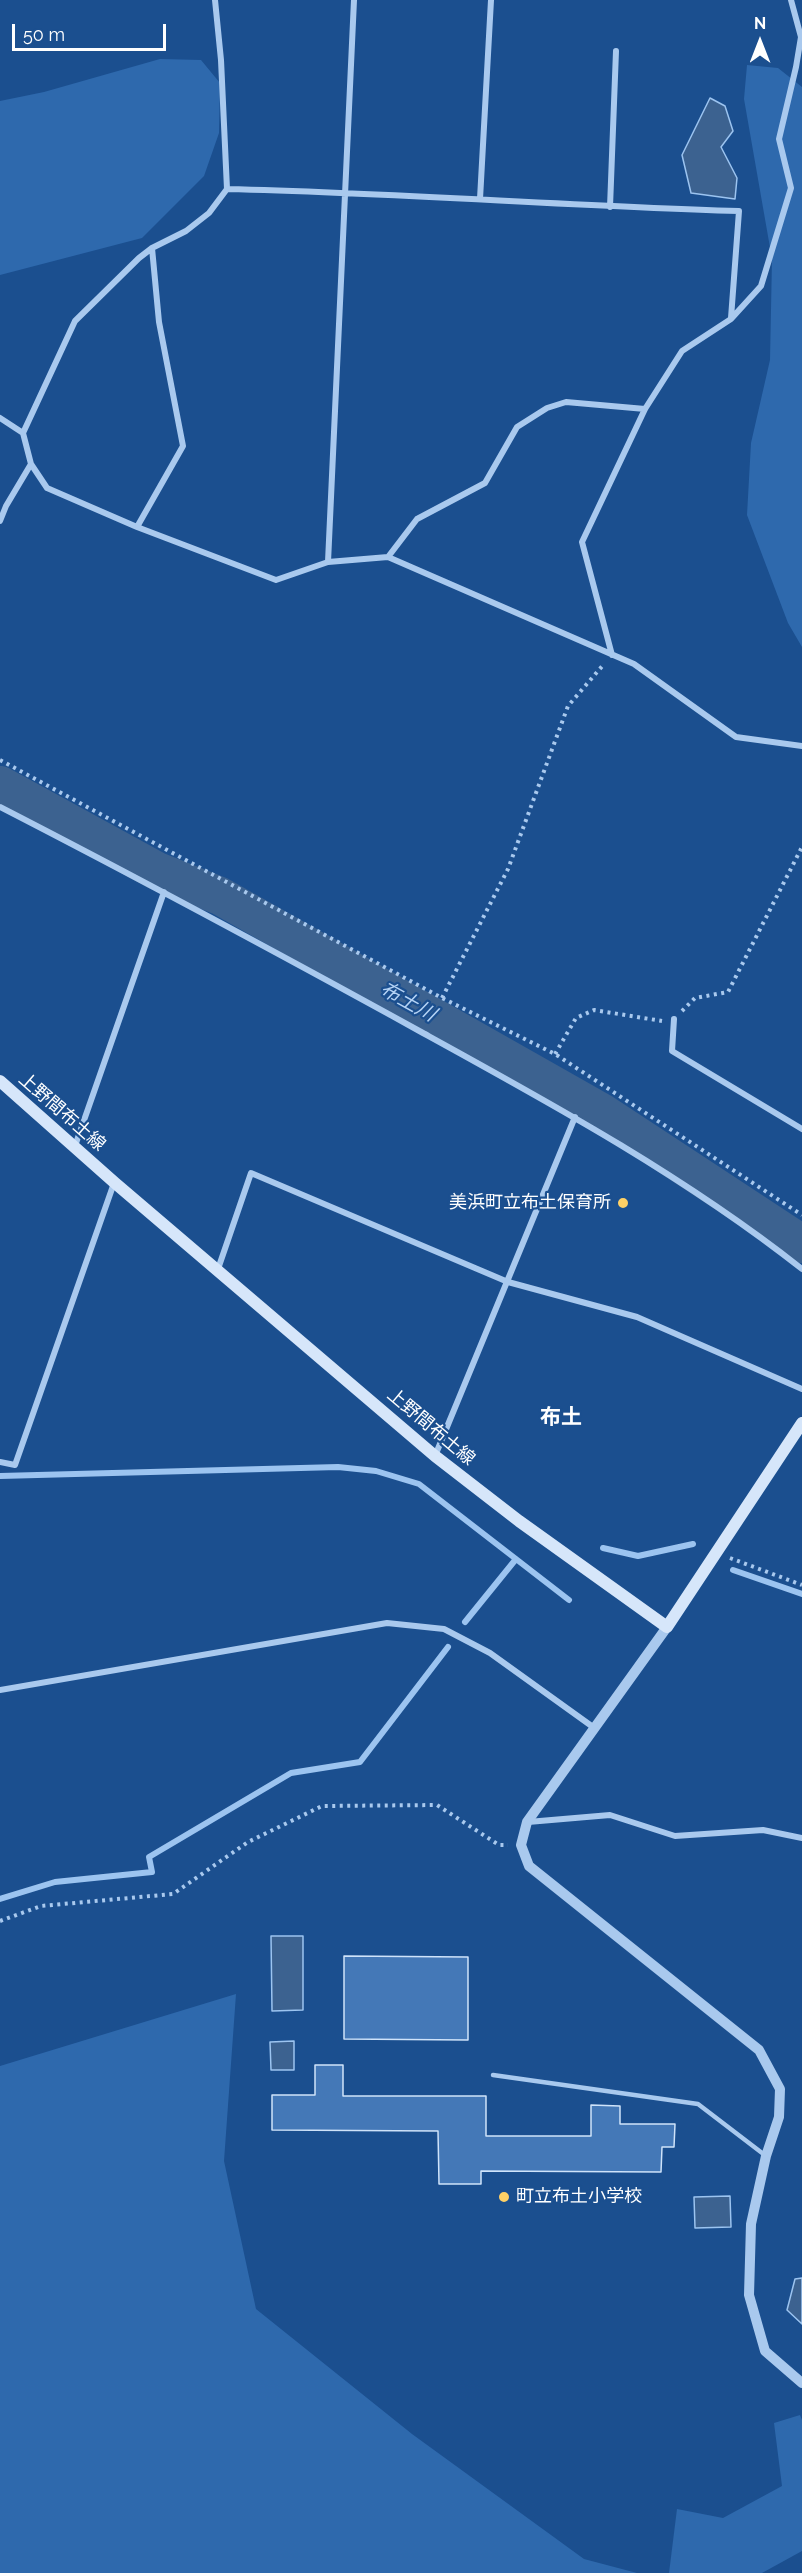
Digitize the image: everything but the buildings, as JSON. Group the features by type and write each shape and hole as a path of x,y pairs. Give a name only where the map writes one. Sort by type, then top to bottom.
{"main road":[{"name":"上野間布土線","path":"0,1081 115,1183 435,1456 519,1521 666,1627"},
{"path":"666,1627 802,1423"}],"street":[{"path":"215,0 221,60 227,189 201,219 186,231 152,248 139,258 75,321 23,434 31,464 47,488 137,527 276,580 328,562 388,557 634,664 736,737 802,746"},
{"path":"328,562 343,192 354,0"},
{"path":"480,198 491,0"},
{"path":"612,655 582,542 645,409 682,351 731,319 761,286 791,188 779,139 801,37 791,0"},
{"path":"610,207 616,51"},
{"path":"227,189 343,192 610,207 740,211 731,319"},
{"path":"137,527 183,446 159,322 152,248"},
{"path":"388,557 417,519 484,483 517,427 546,408 566,402 645,409"},
{"path":"0,418 23,434"},
{"path":"0,521 6,506 31,464"},
{"path":"0,807 164,892 575,1117 746,1225 802,1269"},
{"path":"75,1146 164,892"},
{"path":"674,1019 672,1051 802,1129"},
{"path":"435,1456 575,1117"},
{"path":"218,1269 251,1173 508,1282 637,1317 802,1389"},
{"path":"0,1462 15,1465 115,1183"},
{"path":"0,1690 387,1623 444,1629 490,1653 593,1727"},
{"path":"666,1627 527,1822 521,1845 529,1866 759,2050 780,2089 779,2117 766,2156 751,2224 748,2295 765,2351 802,2383"},
{"path":"527,1822 610,1815 675,1836 763,1830 802,1838"}],"lane":[{"path":"493,2075 698,2104 766,2156"}],"path":[{"path":"442,998 508,869 568,706 612,655"},
{"path":"0,760 442,998 555,1054 802,1215"},
{"path":"555,1054 576,1018 594,1010 659,1022 674,1019 695,998 728,992 802,847"},
{"path":"718,1550 732,1560 802,1585"},
{"path":"0,1921 40,1906 173,1894 248,1842 322,1806 437,1805 499,1845 521,1845"}],"shaded area":[{"path":"160,59 201,60 220,83 219,133 204,176 142,238 0,275 0,101 44,92"},
{"path":"747,65 778,68 802,87 802,647 788,623 747,515 751,443 770,360 772,259 744,99"},
{"path":"710,98 725,106 733,131 721,147 737,178 735,199 691,193 682,155"},
{"path":"271,1936 303,1936 303,2010 272,2011"},
{"path":"236,1994 224,2161 256,2309 412,2434 584,2559 637,2573 0,2573 0,2066"},
{"path":"294,2041 294,2070 271,2070 270,2042"},
{"path":"730,2196 731,2227 695,2228 694,2197"},
{"path":"802,2278 802,2324 787,2310 795,2279"},
{"path":"800,2415 802,2420 802,2551 762,2573 669,2573 677,2509 723,2518 782,2486 774,2423"}],"waterway":[{"name":"布土川","path":"0,785 157,871 220,896 603,1113 802,1244"},
{"path":"0,1476 338,1467 376,1471 419,1484 569,1600"},
{"path":"603,1548 638,1556 693,1544"},
{"path":"465,1622 516,1559"},
{"path":"733,1570 802,1594"},
{"path":"0,1899 55,1882 152,1872 149,1857 291,1773 360,1762 448,1647"}],"place":[{"name":"美浜町立布土保育所","path":"623,1203"},
{"name":"町立布土小学校","path":"504,2197"}],"district":[{"name":"布土","path":"561,1418"}]}
